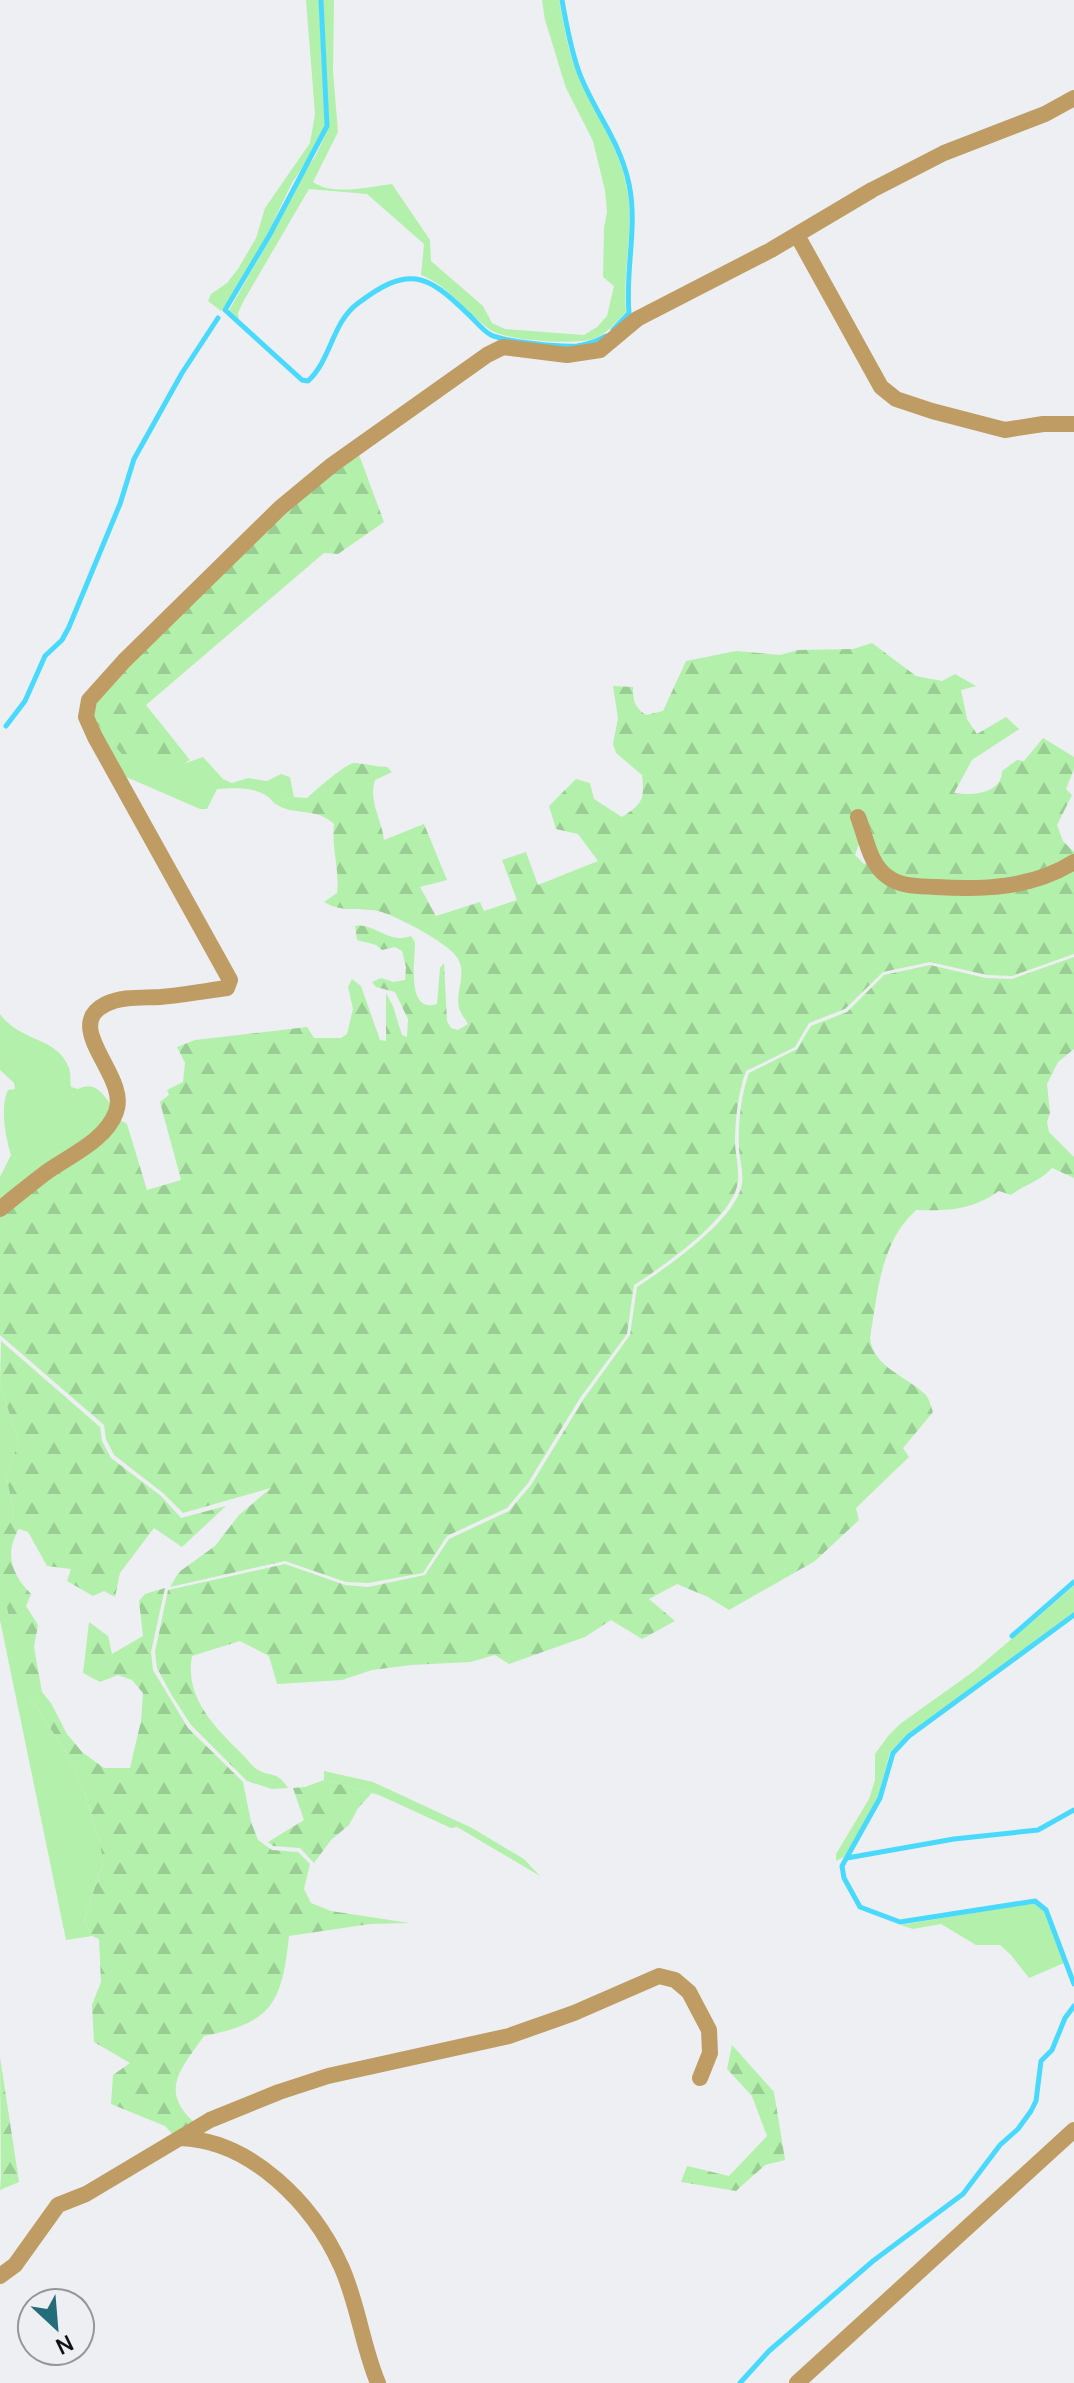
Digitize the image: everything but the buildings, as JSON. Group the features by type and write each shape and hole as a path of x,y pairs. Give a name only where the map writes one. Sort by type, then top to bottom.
{"street":[{"path":"0,1209 82,1149 104,1130 115,1115 120,1101 117,1087 91,1041 90,1025 94,1014 106,1004 135,998 227,988 230,980 86,717 89,700 124,661 280,508 332,465 487,355 503,347 567,355 600,350 637,319 797,235 872,190 944,153 1045,114 1074,98"},
{"path":"797,235 881,387 896,399 1005,430 1043,424 1074,424"},
{"path":"858,817 874,862 887,877 904,885 976,889 1014,885 1056,873 1074,862"},
{"path":"0,2276 58,2205 86,2194 210,2120 328,2076 509,2036 574,2013 659,1976 675,1980 689,1992 709,2030 710,2053 700,2078"},
{"path":"797,2383 1074,2130"},
{"path":"177,2138 201,2139 233,2152 263,2169 306,2209 342,2266 378,2383"}],"green space":[{"path":"306,0 319,0 325,126 267,235 221,311 208,301 211,294 227,283 238,269 256,238 265,208 310,143 315,114"},
{"path":"323,0 334,0 333,71 338,132 313,182 340,190 392,184 430,240 431,261 483,306 492,323 505,329 584,335 607,316 614,286 603,277 607,212 593,141 566,88 545,20 542,0 559,0 575,68 617,155 629,199 626,312 607,331 593,339 571,342 540,341 497,333 440,286 421,275 424,244 367,194 309,189 243,302 238,313 239,321 228,312 329,127"},
{"path":"358,452 384,522 338,554 324,553 146,705 190,760 181,768 140,762 124,756 93,721 97,698 283,510"},
{"path":"872,643 916,676 942,681 955,674 976,686 961,690 967,719 977,734 1006,717 1019,729 972,760 954,793 969,794 991,789 1001,779 1002,771 1017,760 1024,761 1043,738 1074,757 1074,769 1066,789 1072,795 1057,825 1063,841 1074,852 1074,858 1053,871 1018,880 970,886 923,885 904,881 883,870 871,848 860,816 855,820 860,841 855,855 864,864 870,862 888,882 910,888 1004,889 1040,881 1074,866 1074,954 1012,976 987,975 930,962 883,972 845,1009 809,1023 795,1047 746,1071 736,1126 738,1181 734,1195 695,1240 634,1285 627,1334 580,1398 528,1483 507,1508 447,1536 423,1573 368,1583 346,1582 285,1561 170,1587 179,1572 215,1546 239,1515 271,1488 183,1513 163,1493 114,1455 106,1439 104,1425 0,1335 0,1213 104,1136 117,1118 127,1124 147,1190 181,1180 160,1102 169,1095 167,1090 183,1082 185,1063 177,1047 195,1040 307,1027 314,1038 341,1038 347,1034 353,1009 348,987 352,979 361,986 380,1040 386,1041 386,993 402,1035 407,1037 408,1019 395,992 376,987 372,982 381,978 393,982 405,980 402,951 395,947 382,950 376,945 357,940 355,926 369,927 395,938 411,936 415,942 416,994 427,1005 437,1004 440,968 444,963 447,1021 451,1028 458,1030 468,1024 459,1008 461,971 453,953 422,931 386,914 337,907 324,902 337,893 334,824 319,815 289,810 274,803 294,797 307,798 350,764 387,767 392,772 375,780 373,788 384,840 424,824 447,880 420,887 436,916 480,902 484,911 517,900 502,860 526,852 538,885 598,861 578,834 556,829 549,806 576,779 590,783 594,799 622,817 641,800 642,775 616,753 613,744 618,718 613,686 633,687 635,703 646,715 663,711 686,661 736,651 780,655 798,650 853,649"},
{"path":"93,721 105,729 114,744 183,764 203,757 223,779 232,783 248,778 267,781 281,774 290,777 294,797 274,803 269,797 255,791 217,789 207,809 200,809 124,776"},
{"path":"1074,957 1074,1049 1058,1062 1047,1084 1050,1113 1047,1122 1049,1132 1074,1157 1074,1178 1052,1168 1011,1195 999,1191 960,1208 916,1210 904,1223 882,1269 870,1338 877,1356 925,1394 933,1412 903,1448 909,1457 856,1508 859,1520 815,1561 729,1610 677,1584 649,1599 675,1621 642,1639 611,1620 585,1637 509,1664 495,1655 470,1662 372,1670 342,1680 277,1684 269,1656 240,1641 192,1656 193,1686 205,1712 254,1767 277,1777 288,1788 272,1789 247,1781 191,1725 157,1668 155,1652 168,1590 285,1564 345,1585 368,1587 425,1575 449,1539 509,1511 531,1485 583,1400 630,1335 637,1287 698,1242 727,1213 737,1198 742,1184 740,1119 749,1073 797,1049 811,1026 847,1012 884,975 930,965 986,978 1012,979"},
{"path":"0,1014 18,1030 56,1050 70,1070 71,1087 94,1087 112,1106 105,1124 0,1204 0,1177 11,1155 5,1130 4,1104 8,1090 15,1089 14,1083 0,1070"},
{"path":"1,1341 100,1427 102,1441 111,1458 161,1496 181,1518 226,1506 182,1547 154,1528 120,1573 115,1597 104,1591 93,1596 67,1581 71,1569 47,1566 28,1532 19,1529 12,1547 12,1564 31,1594 26,1606 38,1625 34,1647 42,1692 67,1734 82,1752 104,1768 130,1768 141,1721 143,1693 132,1680 118,1675 100,1682 83,1673 89,1622 108,1636 112,1654 143,1636 139,1601 145,1594 165,1588 151,1652 153,1670 188,1728 243,1782 258,1840 272,1850 298,1852 310,1864 304,1889 311,1903 331,1911 409,1923 370,1924 289,1936 282,1978 269,2006 245,2024 204,2036 181,2070 176,2091 178,2102 197,2125 175,2137 165,2126 111,2104 113,2075 130,2063 94,2042 92,2005 101,1982 99,1939 92,1936 84,1920 103,1863 84,1791 66,1752 29,1696 15,1648 0,1572 4,1533 14,1515 6,1474 19,1442 0,1385"},
{"path":"0,1385 19,1442 6,1474 14,1515 4,1533 29,1696 66,1752 84,1791 103,1863 84,1920 92,1936 66,1940 0,1620"},
{"path":"1074,1586 1074,1612 908,1734 890,1752 878,1797 844,1857 836,1861 836,1854 869,1799 875,1780 875,1754 888,1736 974,1671"},
{"path":"324,1771 373,1782 472,1828 524,1859 540,1876 457,1827 451,1828 379,1795 324,1780"},
{"path":"324,1780 372,1793 358,1808 349,1825 331,1840 314,1863 300,1848 273,1846 268,1842 304,1820 293,1788"},
{"path":"1035,1903 1044,1912 1064,1963 1029,1978 1000,1945 976,1945 941,1924 913,1929 900,1925"},
{"path":"732,2045 774,2092 785,2160 765,2165 736,2191 681,2182 687,2166 729,2176 767,2136 752,2096 727,2069"},
{"path":"0,2057 19,2182 0,2190 1,2177"}],"waterway":[{"path":"321,0 327,126 269,236 225,310 302,380 308,381 322,363 349,312 375,292 403,279 416,279 440,290 485,331 498,338 533,344 577,346 606,336"},
{"path":"562,0 579,72 613,139 629,184 632,216 629,313 613,330"},
{"path":"6,726 25,701 45,656 62,640 69,627 120,504 134,459 182,373 218,318"},
{"path":"1012,1636 1074,1582"},
{"path":"1074,1615 909,1736 893,1753 880,1798 842,1866 844,1878 860,1907 900,1922 1035,1901 1046,1910 1074,1984"},
{"path":"847,1858 954,1839 1038,1830 1074,1810"},
{"path":"740,2383 769,2351 873,2261 963,2194 1000,2145 1018,2129 1031,2111 1036,2101 1041,2061 1052,2050 1065,2018 1074,2006"}]}
